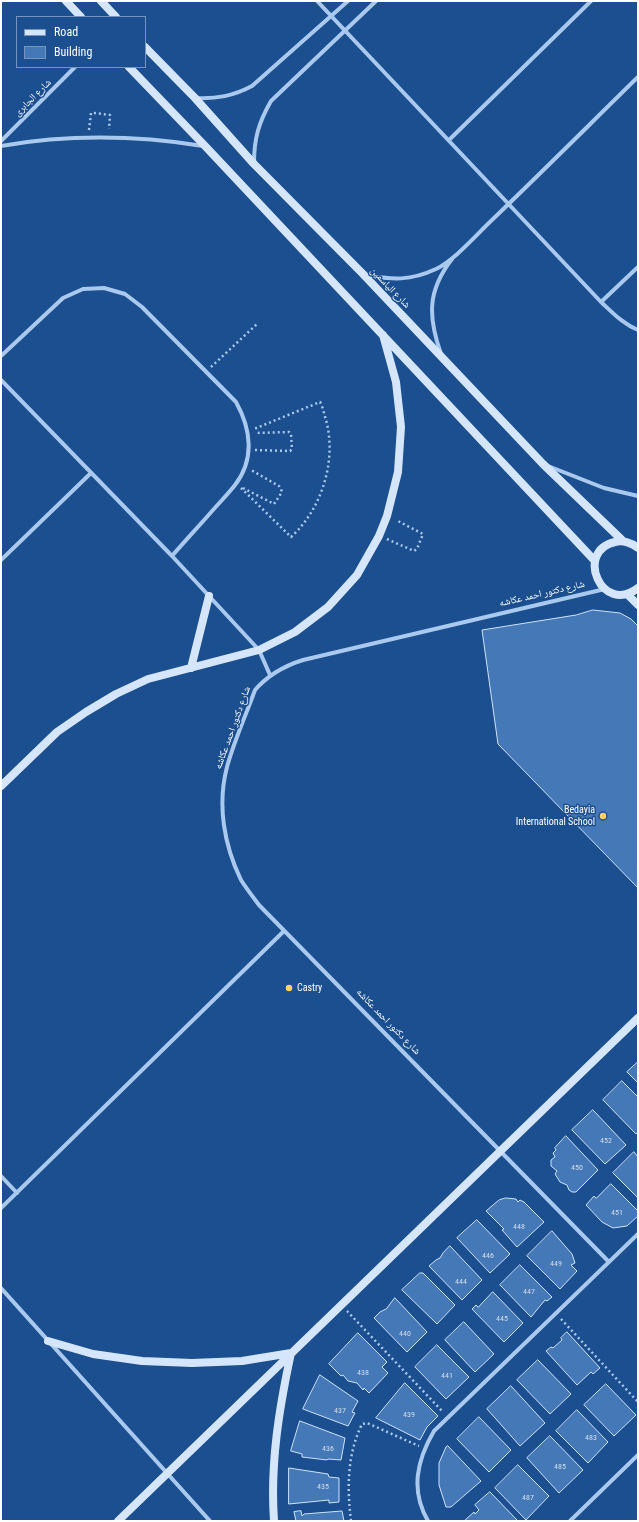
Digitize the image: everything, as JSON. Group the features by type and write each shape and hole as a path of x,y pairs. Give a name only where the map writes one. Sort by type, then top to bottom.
{"street":[{"path":"66,1 80,16"},
{"path":"101,1 115,16"},
{"path":"317,1 601,302 617,318 638,330"},
{"path":"195,98 210,99 225,97 239,93 252,86 332,17 348,1"},
{"path":"254,164 254,147 257,131 263,115 271,101 376,1"},
{"path":"448,140 591,1"},
{"name":"شارع الياسمين","path":"146,48 195,98 254,164 363,274 543,464 623,542"},
{"name":"شارع الجابرى","path":"1,141 74,68"},
{"path":"129,68 206,147 595,561"},
{"path":"363,274 388,279 413,278 438,268 456,254 509,204 638,77"},
{"path":"1,146 57,138 109,136 154,139 206,147"},
{"path":"443,358 435,336 431,314 434,292 442,272 456,254"},
{"path":"601,302 638,267"},
{"path":"1,356 63,298 83,289 104,288 125,294 142,307 236,402 244,416 248,432 249,450 245,467 236,484 172,556"},
{"path":"1,786 57,732 116,694 148,679 259,650 295,632 328,607 358,575 379,536 387,516 398,472 401,427 396,382 382,334"},
{"path":"1,380 172,556 259,650 270,675"},
{"path":"543,464 604,488 638,496"},
{"path":"1,560 91,473"},
{"path":"638,548 630,543 623,542 609,544 598,554 595,561 595,573 597,579 605,589 616,594 627,594 638,588"},
{"name":"شارع دكتور احمد عكاشه","path":"605,589 303,660 291,664 270,675 261,682 255,690 227,768 222,796 223,826 230,854 242,881 258,905 609,1262"},
{"path":"627,594 638,605"},
{"path":"191,668 209,596"},
{"path":"1,1208 284,931"},
{"path":"118,1521 638,1018"},
{"path":"1,1176 17,1192"},
{"path":"428,1521 420,1500 417,1482 418,1465 424,1448 434,1431 638,1234"},
{"path":"1,1288 210,1521"},
{"path":"48,1341 93,1354 142,1361 192,1363 235,1361 291,1353"},
{"path":"274,1521 274,1453 280,1403 291,1353"},
{"path":"570,1521 638,1455"}],"path":[{"path":"88,137 89,116 94,112 110,115 109,136"},
{"path":"205,372 257,324"},
{"path":"236,484 291,537 308,517 319,497 327,474 329,451 328,427 320,402 248,432"},
{"path":"248,432 289,432 291,434 292,449 290,451 249,450"},
{"path":"236,484 274,504 282,492 279,486 245,467"},
{"path":"379,536 416,551 423,536 422,533 387,516"},
{"path":"341,1305 448,1417"},
{"path":"555,1313 638,1402"},
{"path":"351,1521 348,1475 352,1451 362,1424 367,1423 424,1448"}],"building":[{"name":"Bedayia International School","path":"593,610 620,613 631,619 638,626 638,888 498,744 482,630 576,615"},
{"path":"638,1062 638,1083 627,1072"},
{"path":"622,1081 638,1097 638,1132 636,1134 603,1100"},
{"path":"593,1110 626,1145 605,1164 572,1130"},
{"path":"566,1136 598,1170 576,1192 572,1192 569,1190 567,1185 560,1182 555,1174 557,1171 551,1166 551,1160 555,1157 553,1153 556,1150 555,1148"},
{"path":"634,1152 638,1157 638,1198 613,1173"},
{"path":"611,1184 638,1211 638,1216 627,1226 613,1228 602,1222 586,1205 594,1196 596,1198"},
{"path":"506,1198 516,1199 518,1202 520,1200 524,1202 544,1222 517,1247 502,1230 504,1229 486,1211 499,1200"},
{"path":"477,1220 510,1254 490,1273 457,1238"},
{"path":"552,1231 572,1254 575,1263 571,1265 577,1271 560,1289 527,1256"},
{"path":"450,1246 482,1280 462,1300 429,1266 440,1258"},
{"path":"520,1265 552,1297 547,1301 545,1300 531,1317 500,1285"},
{"path":"420,1273 423,1273 455,1305 437,1324 402,1290"},
{"path":"493,1292 523,1323 504,1342 472,1309 476,1305 478,1307"},
{"path":"395,1298 427,1332 407,1352 374,1318 386,1309"},
{"path":"464,1322 494,1354 475,1372 445,1340"},
{"path":"567,1332 600,1368 593,1374 591,1372 577,1385 546,1351 551,1347 553,1348 562,1340 561,1338"},
{"path":"358,1333 387,1362 382,1367 388,1373 369,1393 364,1388 363,1390 357,1383 348,1381 343,1375 341,1376 329,1364"},
{"path":"437,1345 469,1377 446,1399 415,1367"},
{"path":"538,1360 571,1394 550,1414 517,1380"},
{"path":"320,1375 358,1401 352,1412 355,1413 348,1426 303,1409"},
{"path":"405,1383 438,1416 427,1427 420,1440 376,1418"},
{"path":"606,1384 636,1415 614,1436 584,1405"},
{"path":"511,1386 545,1423 520,1446 487,1409"},
{"path":"577,1410 608,1442 588,1463 556,1431"},
{"path":"479,1417 511,1450 489,1472 457,1439"},
{"path":"300,1421 345,1438 341,1460 302,1457 302,1454 291,1451"},
{"path":"550,1436 583,1470 559,1493 527,1458"},
{"path":"448,1446 481,1481 451,1507 446,1507 439,1485 439,1463 446,1447"},
{"path":"518,1465 549,1496 526,1520 495,1488"},
{"path":"289,1468 328,1474 329,1477 339,1478 339,1502 329,1503 329,1500 289,1504"},
{"path":"490,1492 518,1521 464,1521 474,1512 475,1514 479,1510 475,1505"},
{"path":"301,1511 302,1516 304,1514 342,1511 344,1521 296,1521 294,1512"}],"place":[{"name":"Bedayia International School","path":"603,816"},
{"name":"Castry","path":"289,988"}]}
